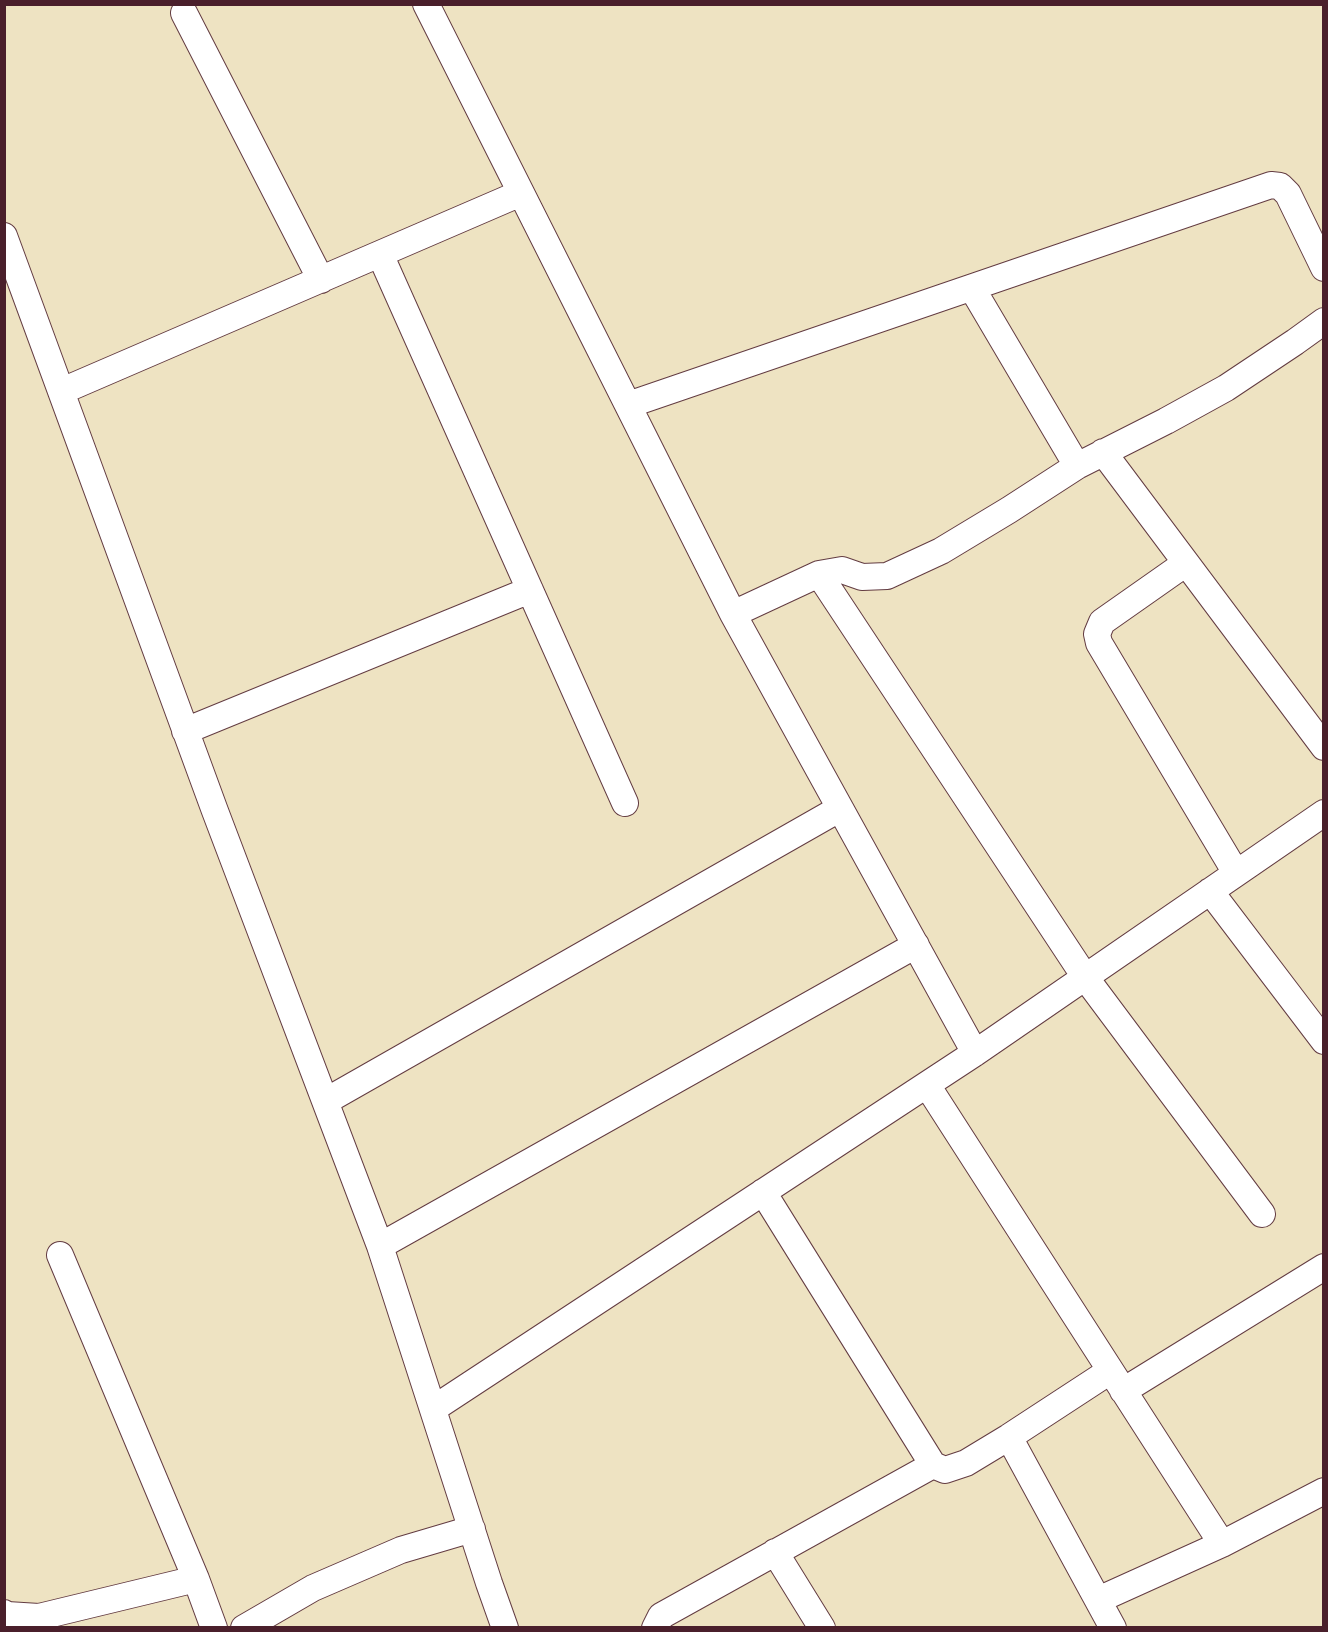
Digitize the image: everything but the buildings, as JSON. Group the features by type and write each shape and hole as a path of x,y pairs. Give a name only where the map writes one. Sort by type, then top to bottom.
{"street":[{"path":"426,4 733,614 975,1053"},
{"path":"184,14 321,280"},
{"path":"628,405 1271,185 1280,186 1288,194 1323,268"},
{"path":"62,391 521,193"},
{"path":"4,236 185,731 380,1246 505,1628"},
{"path":"380,254 625,803"},
{"path":"972,288 1077,466"},
{"path":"733,614 819,574 842,570 861,577 887,576 941,552 1077,466 1226,388 1323,321"},
{"path":"1103,452 1323,747"},
{"path":"1186,563 1102,622 1097,634 1099,643 1236,873"},
{"path":"819,574 1085,977 1262,1214"},
{"path":"185,731 530,590"},
{"path":"326,1101 840,808"},
{"path":"433,1408 975,1053 1323,813"},
{"path":"1210,891 1323,1041"},
{"path":"380,1246 916,945"},
{"path":"927,1085 1221,1544"},
{"path":"763,1192 933,1465 945,1470 966,1463 1323,1267"},
{"path":"60,1255 196,1579 214,1628"},
{"path":"1010,1437 1113,1628"},
{"path":"655,1628 661,1616 933,1465"},
{"path":"1098,1600 1221,1544 1323,1491"},
{"path":"244,1628 313,1588 401,1550 472,1529"},
{"path":"775,1552 822,1628"},
{"path":"4,1613 39,1617 196,1579"}]}
